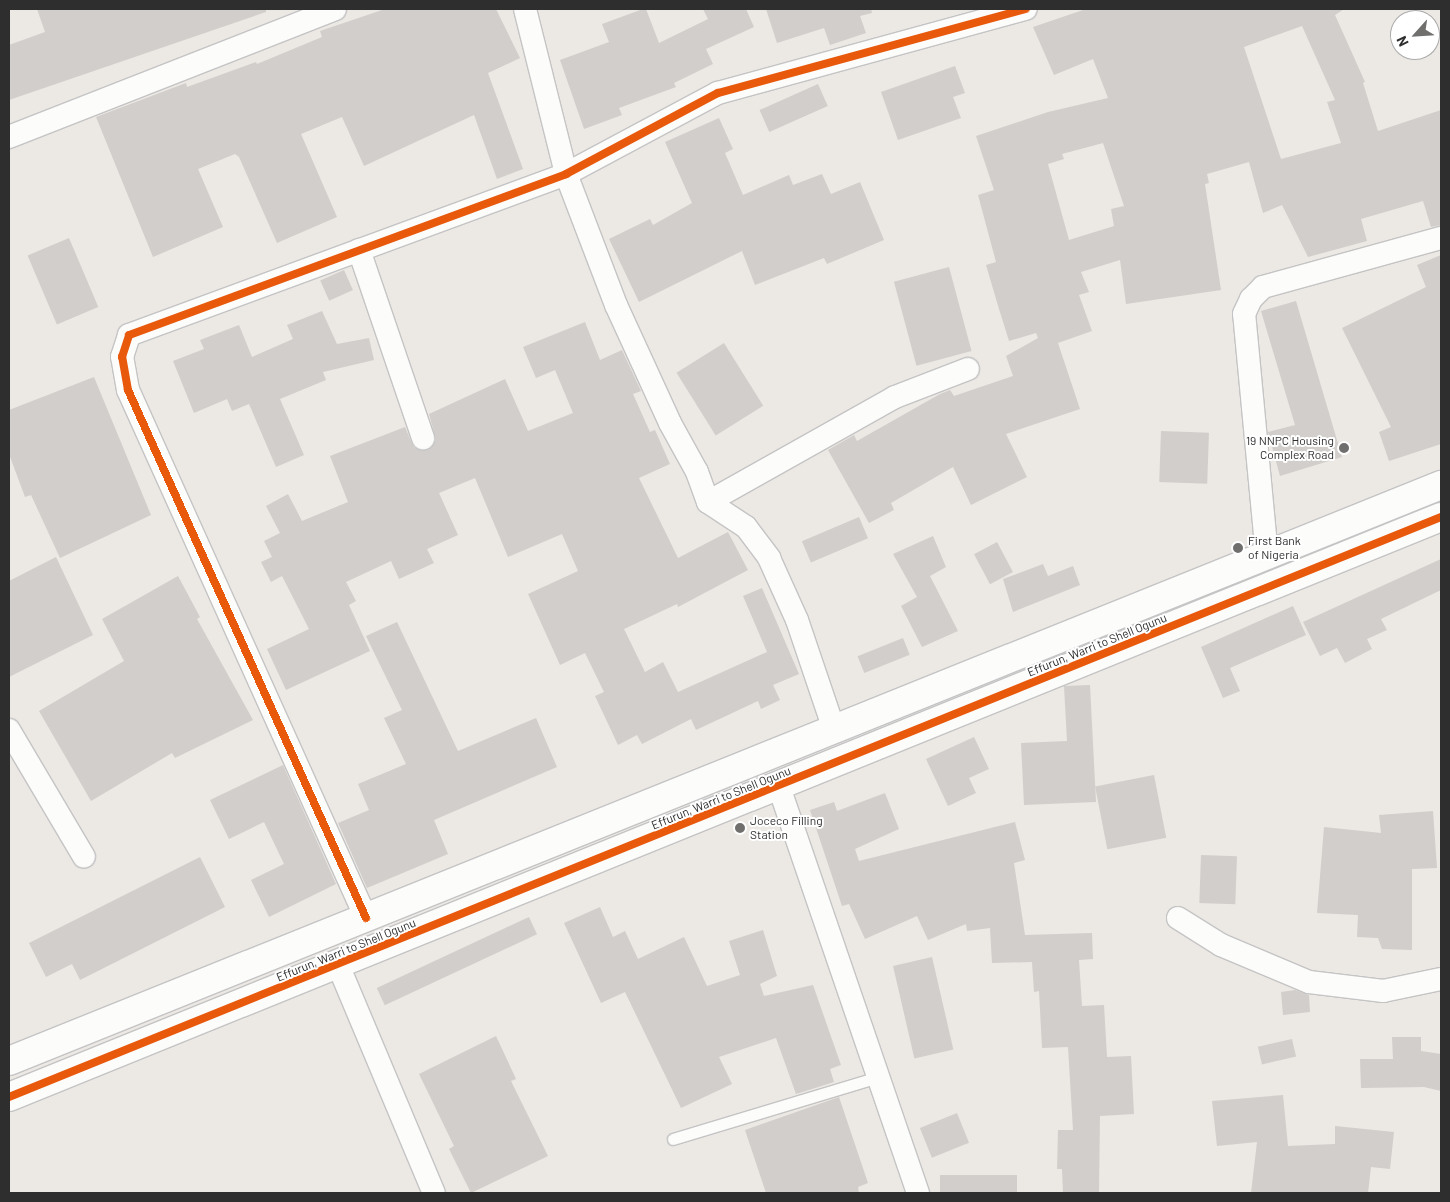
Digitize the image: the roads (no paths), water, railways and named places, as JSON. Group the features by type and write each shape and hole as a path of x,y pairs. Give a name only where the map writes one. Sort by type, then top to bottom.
{"street":[{"path":"9,137 335,9"},
{"path":"525,9 566,174 616,305 670,423 697,472 708,502 746,526 769,558 796,620 834,729"},
{"path":"366,918 128,390 122,356 129,335 566,174 718,93 1026,9"},
{"path":"1267,556 1244,314 1251,299 1263,287 1441,238"},
{"path":"359,250 423,438"},
{"path":"708,502 894,397 968,370"},
{"name":"Effurun, Warri to Shell Ogunu","path":"9,1061 1441,485"},
{"name":"Effurun, Warri to Shell Ogunu","path":"9,1097 779,787 1441,517"},
{"path":"9,730 84,858"},
{"path":"779,787 918,1193"},
{"path":"1178,918 1221,946 1310,982 1383,991 1441,979"},
{"path":"338,965 434,1193"}],"lane":[{"path":"673,1139 878,1077"}],"place":[{"name":"19 NNPC Housing Complex Road","path":"1344,448"},
{"name":"First Bank of Nigeria","path":"1238,548"},
{"name":"Joceco Filling Station","path":"740,828"}]}
